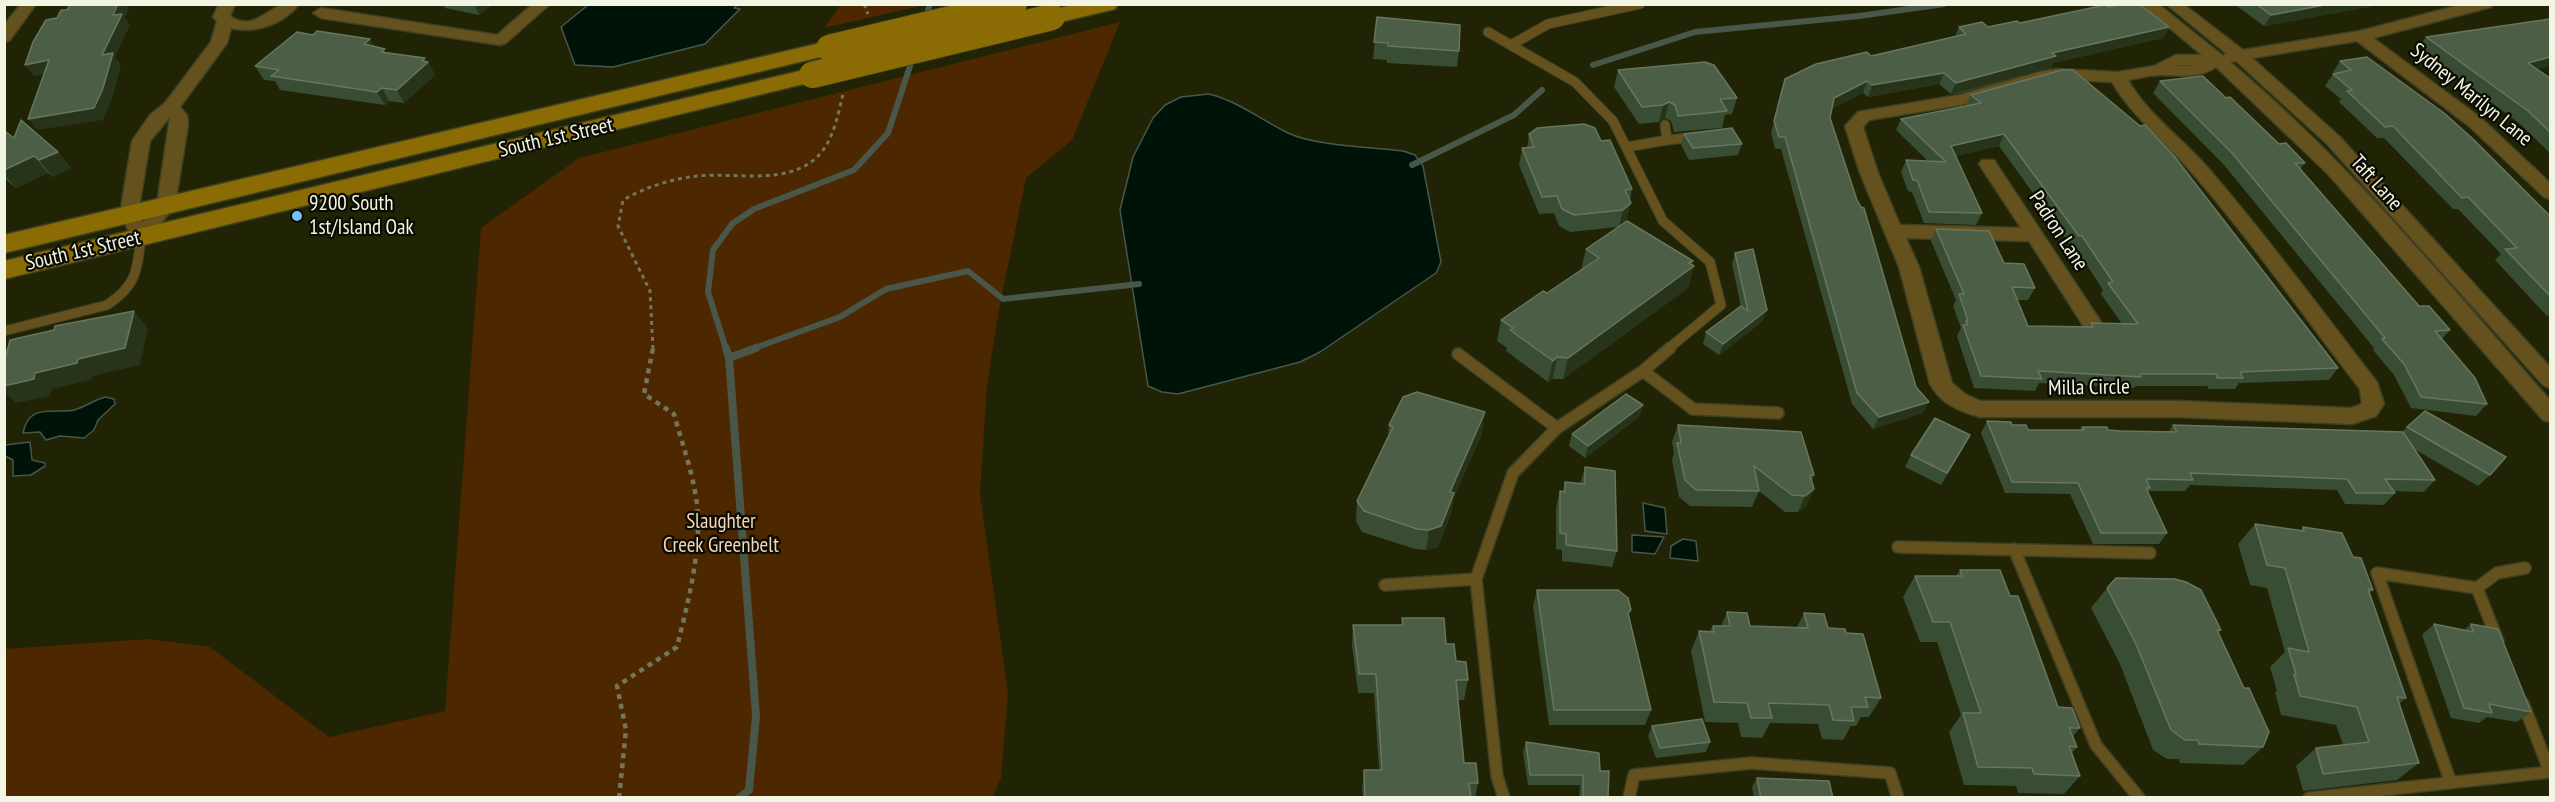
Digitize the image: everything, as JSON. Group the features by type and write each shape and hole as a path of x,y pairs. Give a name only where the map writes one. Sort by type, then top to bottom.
{"main road":[{"name":"South 1st Street","path":"4,270 135,226 166,206 1014,4"},
{"name":"South 1st Street","path":"4,244 135,226 812,75 1107,4"}],"street":[{"path":"4,37 30,4"},
{"path":"274,18 292,4"},
{"path":"301,4 321,12 500,40 543,4"},
{"name":"Taft Lane","path":"2148,4 2257,94 2355,192 2550,414"},
{"name":"Taft Lane","path":"2173,4 2240,56 2332,140 2550,380"},
{"name":"Milla Circle","path":"2118,77 2129,97 2184,152 2231,208 2370,387 2373,404 2369,410 2352,416 2177,409 2022,411 1980,409 1963,404 1948,395 1940,384 1915,287 1854,126 1864,116 1961,100 2039,76 2056,74 2118,77 2159,70 2201,70 2216,60 2360,36 2485,4"},
{"path":"219,43 222,10 252,24"},
{"path":"135,226 141,141 156,119 171,107 219,43 252,24 274,18 321,12"},
{"name":"Sydney Marilyn Lane","path":"2360,36 2475,122 2550,193"},
{"path":"166,206 179,125 178,116 171,107"},
{"name":"Padron Lane","path":"1988,164 2091,322"},
{"path":"1895,231 2033,235"}],"lane":[{"path":"1511,45 1548,24 1622,6 1640,4"},
{"path":"1488,32 1575,82 1614,121 1663,221 1710,262 1721,305 1642,371 1557,428 1513,473 1476,579 1497,776 1504,798"},
{"path":"1665,125 1667,140"},
{"path":"1627,147 1713,135"},
{"path":"4,331 107,305 122,296 135,283 135,226"},
{"path":"1458,354 1557,428"},
{"path":"1642,371 1693,409 1778,413"},
{"path":"1898,547 2150,553"},
{"path":"2014,549 2096,745 2139,798"},
{"path":"2451,783 2377,573 2477,588 2497,573 2525,568"},
{"path":"1385,585 1476,579"},
{"path":"2477,588 2503,653"},
{"path":"2309,798 2550,772 2516,686"},
{"path":"1629,798 1634,775 1751,763 1890,772 1898,798"}],"path":[{"path":"864,4 864,9 876,22"},
{"path":"619,798 626,730 617,686 677,647 690,594 698,518 689,467 674,414 644,394 654,345 650,291 618,226 623,200 640,190 698,176 742,177 788,172 816,158 836,121 844,87"}],"green space":[{"path":"841,4 925,4 925,5 824,28"},
{"name":"Slaughter Creek Greenbelt","path":"1120,22 1072,140 1026,178 999,309 987,385 980,494 1008,693 1001,778 993,797 5,797 5,649 149,639 210,647 329,737 445,711 481,228 579,158"}],"shaded area":[{"path":"588,5 738,5 734,8 740,9 705,44 613,67 575,65 561,27"},
{"path":"1209,94 1230,101 1299,137 1313,141 1403,151 1415,155 1423,166 1441,262 1436,273 1320,352 1300,362 1178,394 1162,392 1148,386 1120,210 1133,157 1153,118 1165,105 1181,97"},
{"path":"105,397 114,399 115,404 98,420 94,430 84,438 60,436 46,440 40,432 23,433 26,423 37,413 74,410"},
{"path":"30,442 32,460 45,463 45,466 31,475 13,476 13,460 5,456 5,445"},
{"path":"1643,503 1665,508 1667,534 1645,531"},
{"path":"1632,535 1664,537 1655,554 1632,552"},
{"path":"1683,539 1696,541 1698,561 1670,558 1671,546"}],"building":[{"path":"118,4 113,15 122,14 102,55 113,53 103,88 94,108 28,119 49,60 25,65 33,42 46,20 57,18 61,10 67,10 70,5"},
{"path":"2139,4 2169,27 2052,53 2056,56 1956,83 1944,73 1872,85 1867,81 1834,98 1830,118 1857,200 1864,208 1916,387 1929,402 1879,417 1857,393 1785,137 1779,137 1774,121 1785,79 1816,64 1867,52 1871,56 1966,34 1959,27 1982,22 1988,27 2017,21 2020,23 2105,5 2108,7"},
{"path":"2256,4 2330,4 2271,15"},
{"path":"1377,17 1460,25 1459,51 1388,46 1388,43 1374,42"},
{"path":"2550,19 2550,57 2528,63 2550,78 2550,132 2528,111 2426,37"},
{"path":"317,31 370,39 364,44 385,49 381,52 425,58 422,61 428,62 397,90 382,88 377,92 271,76 279,70 255,66 297,32 313,35"},
{"path":"2367,57 2444,113 2550,216 2550,296 2505,249 2517,248 2468,197 2462,198 2393,126 2385,127 2347,91 2352,90 2333,74 2351,70 2340,61"},
{"path":"1705,62 1714,65 1737,98 1720,99 1727,111 1678,116 1675,105 1669,102 1663,105 1642,107 1618,70"},
{"path":"2062,70 2073,70 2140,126 2145,125 2174,156 2338,368 2240,372 2243,378 2217,378 2216,374 2140,374 2141,377 2038,371 2042,379 1981,376 1963,325 1967,325 1966,321 1968,321 1959,294 1964,294 1936,229 1989,231 2004,263 2024,264 2035,288 2012,287 2028,326 2093,327 2091,323 2138,324 2108,283 2113,282 2082,236 2079,236 2004,134 1951,146 1982,213 1929,212 1917,180 1913,180 1906,160 1946,162 1901,119 1981,103 1971,95"},
{"path":"2203,76 2226,98 2230,97 2279,144 2286,143 2305,163 2295,163 2419,306 2429,306 2450,330 2435,331 2475,378 2487,404 2421,397 2404,364 2382,339 2385,338 2232,153 2160,81"},
{"path":"21,120 58,152 39,160 34,156 4,170 4,132 14,138"},
{"path":"1584,124 1595,128 1601,141 1610,140 1632,189 1625,190 1631,203 1623,210 1574,215 1562,209 1557,196 1542,197 1522,148 1534,147 1529,134 1537,128"},
{"path":"1732,128 1742,144 1693,148 1684,134"},
{"path":"1627,221 1693,261 1689,263 1694,266 1568,358 1557,357 1553,361 1510,330 1513,328 1501,320 1543,291 1547,293 1599,258 1586,249"},
{"path":"1753,249 1767,310 1723,344 1706,332 1741,306 1748,311 1735,253"},
{"path":"134,311 125,348 78,359 77,363 35,373 34,379 4,386 4,363 10,340 54,330 55,326"},
{"path":"1417,392 1485,412 1450,492 1454,493 1441,526 1429,530 1417,529 1364,511 1357,501 1393,427 1389,425 1403,397"},
{"path":"1626,394 1643,405 1588,446 1572,434"},
{"path":"2425,411 2506,457 2490,475 2407,427"},
{"path":"1935,418 1970,435 1947,473 1911,455"},
{"path":"1987,421 2026,425 2028,430 2084,430 2082,427 2107,427 2108,430 2121,431 2177,432 2173,425 2403,432 2435,480 2385,479 2395,493 2356,493 2347,479 2190,473 2193,480 2146,479 2150,488 2146,488 2167,533 2101,533 2078,483 2012,482"},
{"path":"1678,425 1801,432 1814,475 1810,475 1814,489 1805,496 1792,495 1754,466 1759,491 1696,490 1685,480 1677,443 1681,443"},
{"path":"1585,467 1615,471 1617,551 1566,545 1566,534 1560,533 1560,491 1565,492 1565,482 1585,484"},
{"path":"2255,524 2304,531 2303,527 2342,533 2353,557 2361,558 2373,590 2368,589 2406,698 2397,697 2419,763 2323,774 2316,748 2369,742 2357,707 2300,696 2288,648 2309,652 2285,568 2267,565"},
{"path":"1960,570 2000,570 2010,596 2018,596 2058,707 2072,708 2080,728 2069,728 2077,747 2069,746 2080,776 2034,774 2032,768 1978,767 1963,713 1981,713 1950,622 1933,622 1915,576 1962,576"},
{"path":"2116,578 2175,579 2201,590 2221,630 2217,630 2244,688 2249,688 2269,732 2263,747 2199,744 2198,740 2185,740 2171,730 2136,644 2107,588"},
{"path":"1537,590 1618,590 1628,598 1631,610 1628,613 1651,710 1554,710"},
{"path":"1727,612 1747,613 1750,626 1808,628 1804,613 1824,614 1828,628 1845,629 1846,633 1863,634 1881,698 1865,697 1868,707 1851,707 1854,721 1833,720 1829,705 1768,703 1772,718 1751,718 1747,703 1714,702 1699,631 1714,632 1713,626 1730,626"},
{"path":"1402,618 1444,618 1446,644 1454,644 1456,661 1466,662 1468,680 1456,680 1464,763 1476,763 1478,783 1469,783 1471,798 1365,798 1364,770 1382,770 1376,674 1359,674 1353,625 1403,625"},
{"path":"2434,624 2473,632 2471,624 2498,629 2531,712 2489,704 2492,713 2464,708"},
{"path":"1702,719 1710,742 1660,748 1652,726"},
{"path":"1526,742 1599,753 1600,771 1609,771 1608,798 1583,798 1583,775 1530,775"},
{"path":"1757,778 1829,781 1833,798 1761,798"}],"waterway":[{"path":"925,20 930,4"},
{"path":"1593,65 1695,32 1859,16 1944,4"},
{"path":"726,349 708,292 713,250 732,224 754,209 854,170 888,133 913,57"},
{"path":"1412,165 1514,115 1542,90"},
{"path":"752,349 840,317 886,289 968,271 1003,299 1139,284"},
{"path":"726,348 729,358"},
{"path":"729,358 756,348"},
{"path":"729,358 756,716 749,790 739,798"}],"place":[{"name":"9200 South 1st/Island Oak","path":"297,216"}]}
